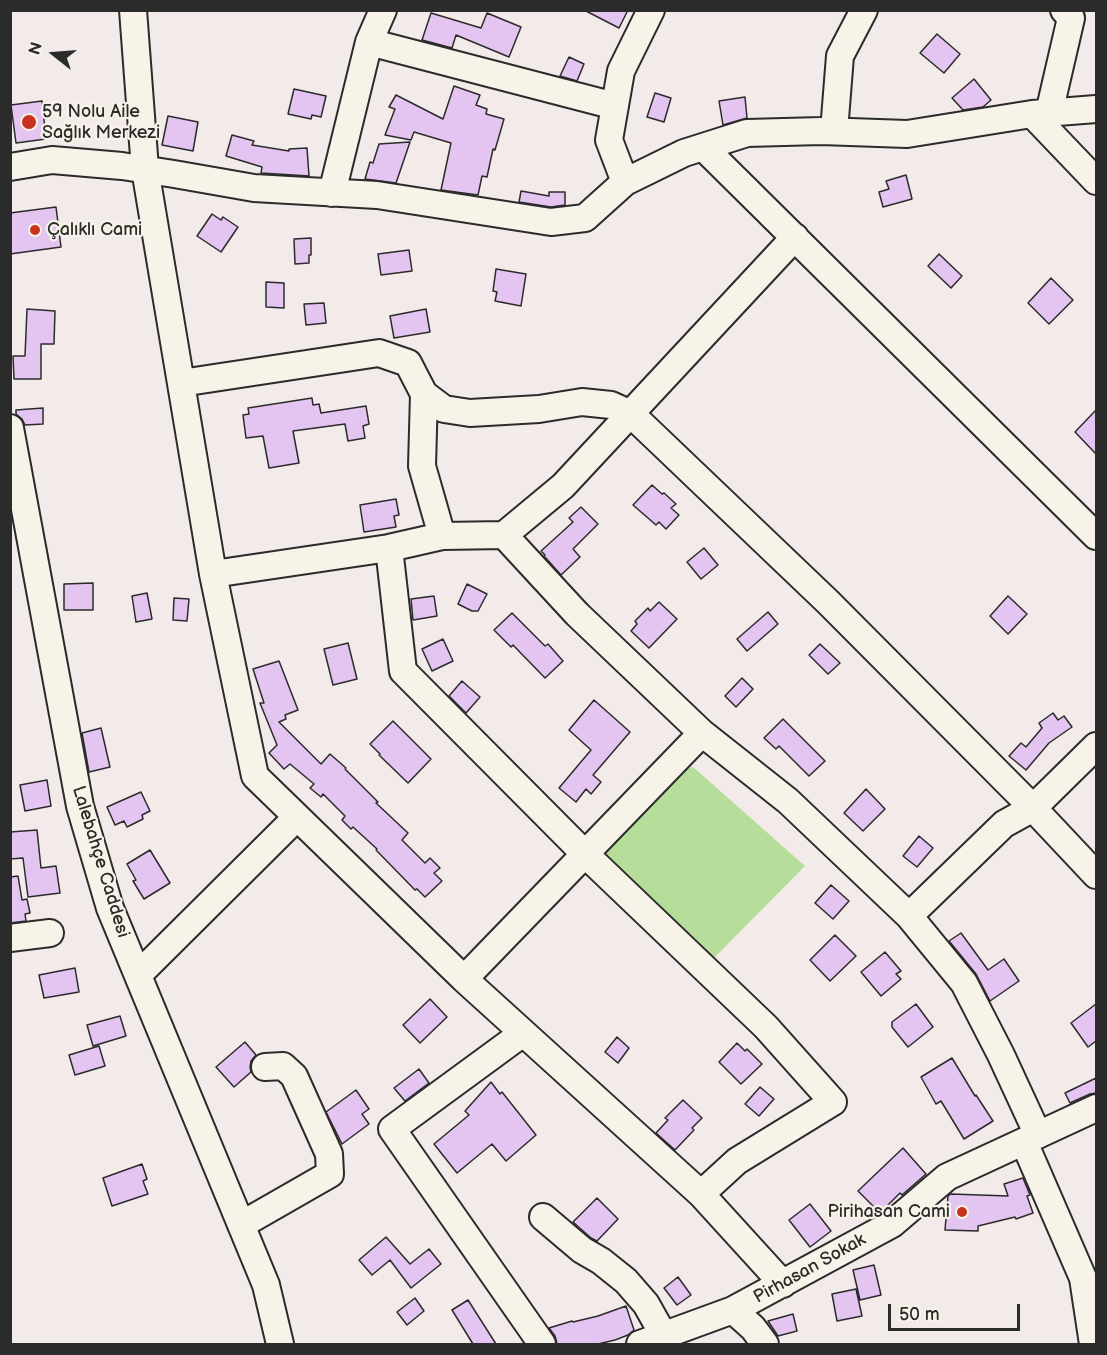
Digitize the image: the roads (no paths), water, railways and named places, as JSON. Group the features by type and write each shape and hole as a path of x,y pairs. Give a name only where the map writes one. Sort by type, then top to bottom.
{"street":[{"path":"133,10 145,169 213,574 255,776 464,979 700,1194 783,1284"},
{"path":"332,193 369,42 383,10"},
{"path":"625,182 609,140 621,71 651,10"},
{"path":"834,131 840,56 864,10"},
{"path":"1040,113 1070,13"},
{"path":"369,42 615,106"},
{"path":"10,167 52,160 122,166 254,188 377,195 551,222 585,218 625,182 684,153 747,133 834,131 907,134 1040,113 1096,109"},
{"path":"1040,113 1096,181"},
{"path":"703,147 1096,536"},
{"path":"213,574 389,548 442,536 504,535 562,486 795,237"},
{"path":"181,383 379,353 408,363 424,394 444,410 470,413 582,402 611,405 631,414 828,602 1033,808 1096,875"},
{"path":"424,394 422,466 442,536"},
{"name":"Lalebahçe Caddesi","path":"10,428 18,513 80,806 111,908 266,1285 280,1344"},
{"path":"504,535 578,614 702,733 788,801 909,916 964,983 1001,1055 1083,1278 1092,1344"},
{"path":"389,548 402,671 585,854 766,1027 833,1102 737,1161 700,1194"},
{"path":"464,979 702,733"},
{"path":"909,916 1004,824 1033,808 1096,746"},
{"path":"138,975 297,817"},
{"path":"10,938 50,933"},
{"path":"523,1033 393,1129 542,1344"},
{"path":"241,1225 330,1174 329,1154 294,1076 283,1066 266,1067"},
{"name":"Pirhasan Sokak","path":"652,1340 734,1310 892,1224 947,1177 1096,1108"},
{"path":"543,1217 582,1250 601,1261 626,1281 646,1304 652,1340"},
{"path":"734,1310 753,1328 765,1344"}],"place":[{"name":"59 Nolu Aile Sağlık Merkezi","path":"29,122"},
{"name":"Çalıklı Cami","path":"35,230"},
{"name":"Pirihasan Cami","path":"962,1212"}]}
